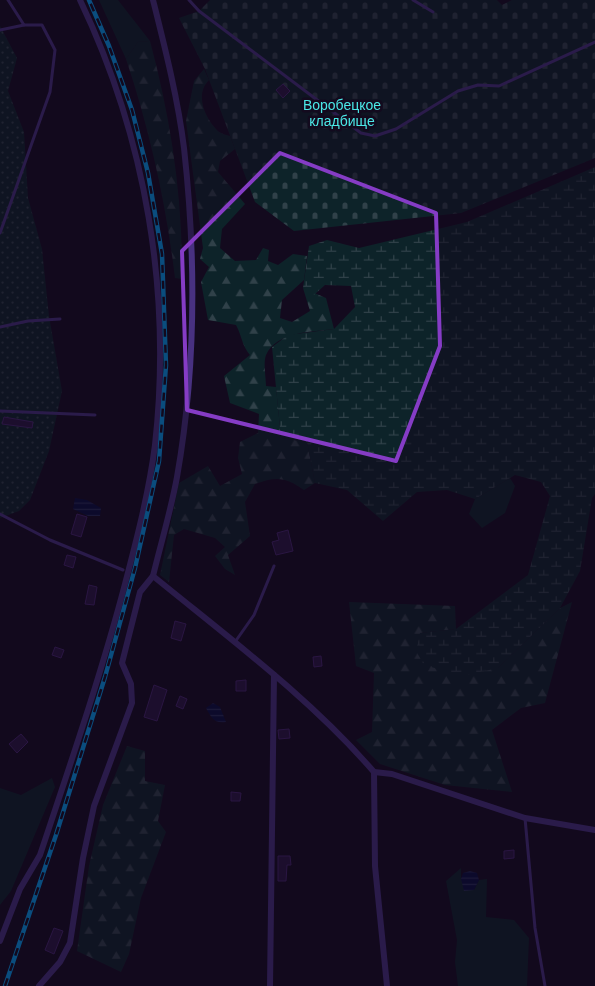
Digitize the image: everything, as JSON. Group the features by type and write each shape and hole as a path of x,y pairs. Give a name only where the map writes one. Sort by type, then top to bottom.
{"street":[{"path":"0,941 20,889 40,855 116,616 140,529 154,447 159,393 160,322 148,212 133,137 96,34 80,0"},
{"path":"39,986 60,962 70,942 83,858 94,806 132,703 131,684 122,662 140,592 154,576 177,476 188,383 192,254 184,147 153,0"},
{"path":"154,576 274,675 348,742 374,772 375,866 387,986"},
{"path":"270,986 274,675"},
{"path":"374,772 392,774 526,818 595,830"}],"lane":[{"path":"8,0 24,25"},
{"path":"189,0 199,11 361,133 374,136 396,129 458,91 478,85 499,86 595,42"},
{"path":"413,0 434,12"},
{"path":"0,30 24,25 42,25 55,50 50,92 0,232"},
{"path":"0,327 28,321 60,319"},
{"path":"0,411 95,415"},
{"path":"0,514 50,540 123,570"},
{"path":"234,642 254,615 274,566"},
{"path":"526,818 535,928 545,986"}],"highlighted area":[{"path":"280,153 436,213 440,346 396,461 187,410 182,251"}],"green space":[{"path":"99,0 118,0 150,41 138,42 126,59"},
{"name":"Воробецкое кладбище","path":"210,0 497,0 502,5 512,0 595,0 595,158 461,213 294,231 255,202 205,69 179,18 199,11"},
{"path":"0,26 17,58 8,91 24,132 28,198 42,249 49,316 62,391 49,451 30,500 19,511 0,518"},
{"path":"150,41 170,129 178,189 182,279 175,278 167,222 156,167 143,113 126,59 138,42"},
{"path":"204,69 209,80 202,92 205,111 217,130 230,136 235,149 220,161 218,172 245,204 222,229 220,248 235,261 256,260 263,248 269,250 268,261 278,265 293,254 307,256 304,280 282,300 280,318 292,322 310,311 303,288 326,298 334,329 306,332 287,337 271,347 265,358 266,386 276,387 281,438 307,442 315,483 304,490 292,482 281,479 255,484 245,502 250,536 228,555 235,575 225,569 215,556 225,547 215,538 184,529 174,535 169,582 160,575 179,483 208,466 220,486 242,474 238,458 240,442 258,433 259,414 230,403 224,376 250,355 245,348 236,325 208,320 201,282 209,267 200,259 203,248 186,121 194,81"},
{"path":"595,167 595,494 592,498 580,571 560,608 498,668 463,676 424,665 416,651 420,633 456,629 528,575 550,496 541,482 515,475 475,499 447,490 417,492 383,521 347,490 315,483 307,442 281,438 272,347 288,335 334,329 355,307 351,286 325,285 314,295 303,288 309,246 327,240 359,248 467,222"},
{"path":"510,478 515,486 505,513 482,528 469,514 475,499"},
{"path":"349,602 455,606 456,629 420,633 498,668 560,608 572,602 545,703 521,708 492,730 512,792 445,785 380,764 356,740 372,732 374,673 356,666"},
{"path":"127,746 145,751 145,781 165,785 158,821 166,832 141,898 129,954 121,972 77,951 89,866 103,805"},
{"path":"52,778 55,787 11,891 0,905 0,788 21,795"},
{"path":"461,868 461,879 474,890 479,880 487,879 486,917 514,920 529,938 527,986 458,986 455,962 457,940 446,881"}],"shaded area":[{"path":"75,498 87,500 101,508 100,516 88,516 73,509"},
{"path":"213,703 220,707 226,722 219,722 213,719 206,708"},
{"path":"470,871 477,873 479,880 474,890 464,891 461,879 463,873"}],"building":[{"path":"283,84 290,91 283,98 276,90"},
{"path":"4,417 33,422 32,428 2,424"},
{"path":"77,514 87,517 81,537 71,534"},
{"path":"288,530 293,551 276,555 272,542 279,540 277,533"},
{"path":"67,555 76,557 73,568 64,565"},
{"path":"89,585 97,587 94,605 85,604"},
{"path":"175,621 186,624 181,641 171,638"},
{"path":"55,647 64,650 61,658 52,655"},
{"path":"321,656 322,666 314,667 313,657"},
{"path":"246,680 246,691 236,691 236,681"},
{"path":"154,685 167,690 157,721 144,717"},
{"path":"180,696 187,699 183,709 176,706"},
{"path":"289,729 290,738 279,739 278,730"},
{"path":"21,734 28,742 17,753 9,744"},
{"path":"231,792 241,793 240,801 231,801"},
{"path":"514,850 514,858 504,859 504,851"},
{"path":"278,856 290,856 291,865 287,865 286,881 278,881"},
{"path":"54,928 63,931 54,954 45,950"}],"railway":[{"path":"5,986 56,835 105,677 135,568 159,461 166,365 162,254 148,173 132,110 109,46 89,0"}]}
